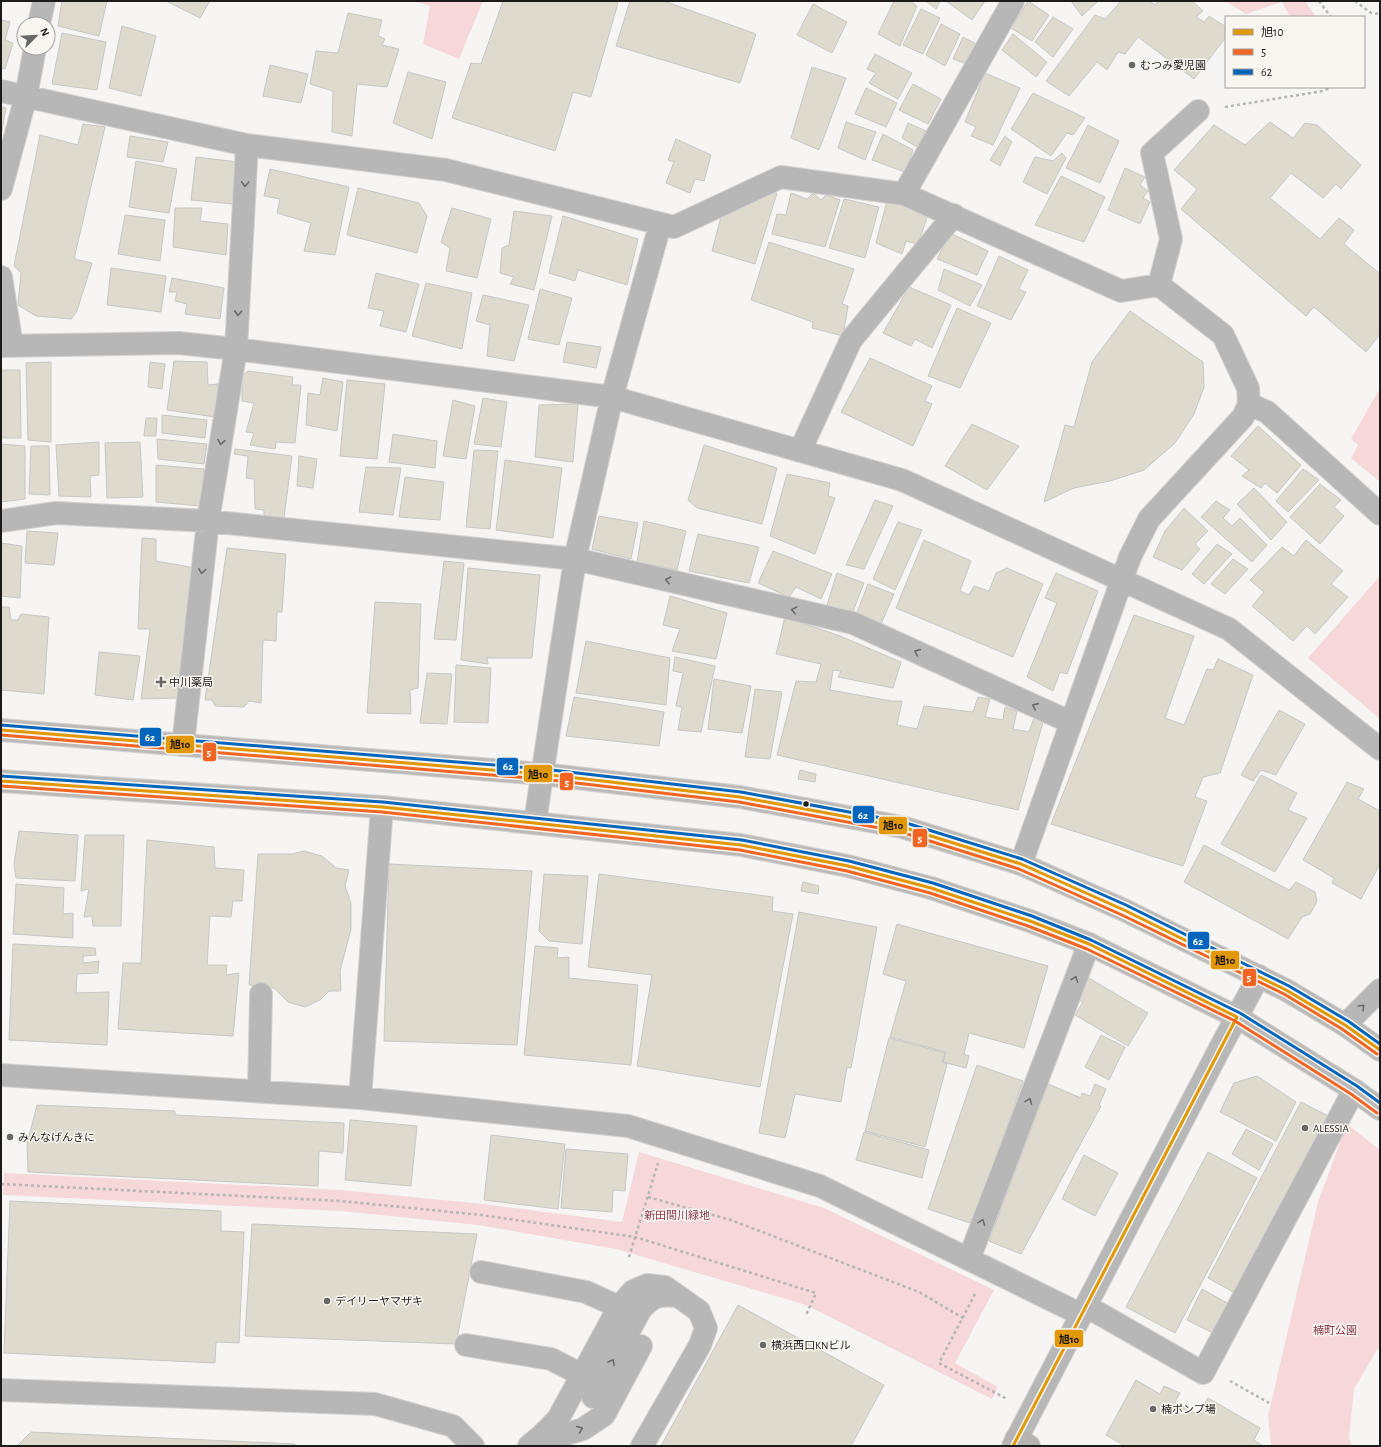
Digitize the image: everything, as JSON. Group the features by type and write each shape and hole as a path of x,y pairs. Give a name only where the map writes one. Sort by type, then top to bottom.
{"main road":[{"path":"1,730 542,774 740,797 902,827 1021,864 1124,910 1259,976 1345,1025 1380,1050"},
{"path":"1,781 382,806 741,845 848,866 931,888 1030,921 1089,944 1237,1017 1354,1090 1380,1109"}],"street":[{"path":"41,16 44,1"},
{"path":"904,194 1012,1"},
{"path":"1,189 26,96 34,56"},
{"path":"1,91 247,145 446,170 660,225 674,227 781,177 904,194 954,215 1121,292 1160,285 1224,335 1248,388 1248,404 1243,418 1149,519 1130,557 1070,722 1021,864"},
{"path":"1160,285 1171,239 1152,153 1198,111"},
{"path":"183,745 208,521 236,349 247,145"},
{"path":"800,451 851,340 954,215"},
{"path":"535,822 575,559 612,397 660,225"},
{"path":"1,277 6,346 178,343 236,349 612,397 902,480 1123,579 1229,629 1380,749"},
{"path":"1248,404 1267,412 1380,514"},
{"path":"1,521 56,513 208,521 575,559 853,623 1070,722"},
{"path":"360,1098 382,806"},
{"path":"968,1259 1089,944"},
{"path":"1020,1444 1030,1412 1259,976"},
{"path":"1345,1025 1380,990"},
{"path":"259,1091 261,994"},
{"path":"1,1075 360,1098 628,1126 820,1186 988,1269 1084,1311 1203,1372 1354,1090"},
{"path":"481,1272 586,1292 620,1307"},
{"path":"529,1446 558,1418 620,1307 633,1291 647,1285 665,1287 699,1311 706,1328 700,1345 642,1446"},
{"path":"593,1397 641,1309 651,1298 663,1295 678,1296"},
{"path":"466,1345 551,1359 582,1375"},
{"path":"545,1446 557,1437 583,1429 604,1415 641,1346"},
{"path":"1,1390 375,1404 453,1426 473,1446"},
{"path":"545,1446 558,1444 560,1446"}],"path":[{"path":"1319,1 1331,16"},
{"path":"1355,1 1371,14 1380,14"},
{"path":"1198,111 1323,91 1330,88"},
{"path":"629,1257 665,1138"},
{"path":"1,1184 341,1201 481,1215 635,1237 816,1293 806,1315"},
{"path":"648,1198 731,1220 774,1236 919,1292 963,1318"},
{"path":"988,1269 939,1363 1030,1412"},
{"path":"1227,1380 1272,1404"}],"green space":[{"path":"414,1 483,1 459,59 423,44 430,6"},
{"path":"1225,1 1305,1 1315,16 1289,16 1282,2 1246,14"},
{"path":"1380,388 1380,482 1351,458 1358,445 1351,439"},
{"path":"1380,576 1380,719 1308,658"},
{"name":"楠町公園","path":"1347,1124 1380,1150 1380,1345 1354,1389 1349,1438 1352,1446 1271,1446 1268,1416 1318,1202"},
{"name":"新田間川緑地","path":"639,1152 824,1208 994,1290 955,1363 998,1387 992,1399 806,1305 616,1249 478,1225 341,1211 3,1195 4,1173 341,1190 483,1204 622,1222"}],"building":[{"path":"62,1 107,1 99,36 58,26"},
{"path":"166,1 210,1 200,18"},
{"path":"503,1 613,1 618,3 591,97 573,92 555,151 452,118 471,63 481,64"},
{"path":"630,1 664,1 756,34 740,83 616,46"},
{"path":"894,1 910,1 917,6 900,46 878,34"},
{"path":"926,1 940,1 936,9"},
{"path":"946,1 985,1 972,20"},
{"path":"1028,1 1049,15 1032,41 1011,28"},
{"path":"1071,1 1098,1 1082,16"},
{"path":"1121,1 1149,1 1155,5 1158,1 1192,1 1203,11 1196,17 1204,22 1209,16 1225,26 1225,38 1194,79 1138,37 1125,54 1118,52 1107,70 1097,62 1069,96 1046,81 1095,15 1105,19"},
{"path":"813,4 847,22 832,53 797,35"},
{"path":"921,9 940,18 923,54 903,45"},
{"path":"348,13 382,20 378,36 385,39 382,45 399,49 387,87 357,84 352,136 332,132 333,91 310,84 316,51 338,53"},
{"path":"1053,17 1073,29 1053,57 1035,42"},
{"path":"1,20 10,22 5,40 13,43 5,69 1,68"},
{"path":"941,24 960,34 945,66 926,55"},
{"path":"122,26 156,36 141,96 109,88"},
{"path":"62,33 106,42 97,90 52,84"},
{"path":"1013,34 1047,62 1036,77 1002,50"},
{"path":"963,37 976,44 964,63 953,59"},
{"path":"875,54 912,73 898,99 869,83 876,73 867,69"},
{"path":"270,65 308,74 301,103 263,96"},
{"path":"812,67 846,78 819,150 791,138"},
{"path":"408,72 446,82 432,139 393,123"},
{"path":"985,73 1020,88 993,145 971,136 976,127 965,122"},
{"path":"913,84 941,99 928,124 899,110"},
{"path":"866,88 897,103 886,127 855,114"},
{"path":"1033,93 1085,118 1073,135 1067,133 1051,156 1011,129"},
{"path":"1,107 6,108 1,136"},
{"path":"846,122 876,132 865,160 838,148"},
{"path":"1270,122 1293,138 1305,123 1317,125 1361,165 1341,189 1336,184 1323,198 1291,173 1270,198 1320,239 1339,218 1354,230 1344,244 1380,274 1380,334 1366,352 1314,307 1306,316 1181,209 1197,189 1174,170 1214,125 1245,145"},
{"path":"908,123 926,131 917,147 902,138"},
{"path":"83,124 105,127 74,259 92,263 77,311 71,319 36,316 18,305 21,273 14,266 40,135 78,145"},
{"path":"1088,125 1119,141 1100,183 1066,168"},
{"path":"883,134 913,150 905,172 872,160"},
{"path":"130,136 168,142 163,162 127,157"},
{"path":"1005,136 1012,142 1000,166 990,160"},
{"path":"676,139 711,155 704,181 695,179 690,193 666,183 674,162 668,160"},
{"path":"1062,153 1066,158 1047,194 1023,182 1035,157 1053,161"},
{"path":"196,157 238,162 233,204 191,200"},
{"path":"136,161 177,169 169,213 129,207"},
{"path":"1125,168 1145,177 1140,185 1148,191 1143,198 1150,202 1140,224 1108,210"},
{"path":"270,169 349,187 335,255 304,251 311,223 277,213 280,199 264,196"},
{"path":"1061,176 1105,197 1084,242 1035,225"},
{"path":"358,188 419,203 427,216 417,253 347,235"},
{"path":"771,192 777,193 755,264 712,251 721,217"},
{"path":"791,193 807,199 813,193 821,200 826,195 840,200 825,247 772,234 777,214 786,215"},
{"path":"844,199 879,207 865,258 829,248"},
{"path":"887,201 929,212 918,244 906,241 902,254 876,243"},
{"path":"175,208 202,208 200,221 228,224 226,255 173,247"},
{"path":"452,208 491,219 477,278 446,271 450,248 441,242"},
{"path":"514,211 552,216 534,290 510,284 514,277 500,273 502,248 509,245"},
{"path":"125,215 165,220 160,261 118,254"},
{"path":"563,216 638,239 627,285 578,270 575,281 549,273"},
{"path":"950,233 988,251 977,275 937,259"},
{"path":"769,242 854,269 842,304 848,306 843,336 812,328 813,322 751,300"},
{"path":"999,256 1028,270 1019,289 1026,292 1011,320 977,306"},
{"path":"111,268 166,276 161,312 107,305"},
{"path":"944,269 982,285 970,306 938,290"},
{"path":"376,273 419,284 406,332 380,326 384,311 368,308"},
{"path":"172,278 224,288 220,319 185,314 187,304 175,301 177,292 169,292"},
{"path":"426,283 472,293 462,349 412,336"},
{"path":"909,287 951,305 932,348 915,339 911,346 883,333"},
{"path":"540,289 572,298 559,345 528,339"},
{"path":"483,295 529,305 514,361 487,356 490,325 476,321"},
{"path":"957,308 991,323 960,388 928,376"},
{"path":"1130,311 1203,362 1204,387 1194,414 1175,443 1144,470 1110,481 1074,488 1044,502 1065,425 1074,427 1092,362"},
{"path":"567,342 601,347 596,368 563,362"},
{"path":"870,358 932,386 925,401 932,404 913,446 841,412"},
{"path":"174,361 207,362 208,385 218,384 215,417 167,410"},
{"path":"51,362 51,442 28,440 26,363"},
{"path":"150,362 165,364 162,389 148,387"},
{"path":"1,370 20,370 21,438 1,438"},
{"path":"248,371 293,377 292,385 301,385 295,443 276,442 275,449 250,445 254,433 246,432 254,403 242,401 242,376"},
{"path":"323,378 343,382 337,431 306,425 308,393 320,395"},
{"path":"347,380 385,384 377,459 340,456"},
{"path":"483,398 507,402 501,447 474,444"},
{"path":"453,400 475,406 466,459 443,456"},
{"path":"578,404 573,462 535,457 539,405"},
{"path":"162,415 207,420 205,438 162,433"},
{"path":"146,418 157,418 156,436 144,436"},
{"path":"972,424 1019,446 987,490 945,466"},
{"path":"1258,426 1301,465 1277,493 1265,483 1261,488 1242,476 1249,470 1231,456"},
{"path":"393,434 437,441 435,468 389,462"},
{"path":"157,439 207,444 204,464 158,459"},
{"path":"99,442 99,475 90,476 91,497 59,496 56,445"},
{"path":"140,442 143,497 107,498 105,443"},
{"path":"1,444 25,446 25,499 1,502"},
{"path":"704,445 777,468 762,524 697,508 688,500"},
{"path":"31,446 49,446 50,495 29,494"},
{"path":"235,449 292,456 284,518 264,516 264,510 255,509 254,479 246,478 248,456 234,454"},
{"path":"474,450 498,451 490,529 466,527"},
{"path":"299,456 317,459 313,488 297,486"},
{"path":"505,460 562,468 553,538 496,530"},
{"path":"156,465 204,469 201,506 156,502"},
{"path":"366,467 401,468 393,515 359,512"},
{"path":"1303,469 1319,480 1288,512 1276,501"},
{"path":"787,474 830,483 828,496 835,498 815,554 770,536"},
{"path":"405,477 444,482 440,520 399,517"},
{"path":"1320,484 1341,500 1334,507 1344,516 1320,544 1290,517"},
{"path":"1254,488 1287,522 1271,540 1237,504"},
{"path":"875,500 893,506 864,569 846,565"},
{"path":"1216,501 1230,510 1223,518 1232,526 1240,518 1267,545 1252,562 1201,517"},
{"path":"1184,508 1208,531 1195,544 1200,549 1182,570 1153,557 1165,531"},
{"path":"599,516 638,523 631,559 592,549"},
{"path":"644,521 686,531 677,570 637,562"},
{"path":"898,522 922,530 895,590 873,579"},
{"path":"27,531 58,533 54,565 25,563"},
{"path":"698,534 759,547 749,583 689,571"},
{"path":"142,538 156,539 156,561 196,568 177,698 141,699 150,629 138,629"},
{"path":"924,540 971,561 960,591 969,595 974,586 989,591 996,573 1007,568 1043,584 1013,657 896,608"},
{"path":"1306,540 1343,571 1331,584 1348,597 1315,634 1307,626 1293,641 1252,606 1264,592 1250,580 1282,547 1294,556"},
{"path":"1,543 22,546 20,598 1,596"},
{"path":"1217,544 1232,554 1204,584 1192,574"},
{"path":"227,548 286,554 282,612 277,612 276,641 263,640 261,703 249,701 244,707 215,706 212,700 205,700"},
{"path":"773,551 832,574 821,599 796,587 789,597 758,583"},
{"path":"1233,559 1248,569 1225,594 1211,584"},
{"path":"444,561 464,563 456,640 434,639"},
{"path":"468,568 540,575 532,658 487,658 488,664 461,660"},
{"path":"837,573 864,583 852,614 827,605"},
{"path":"1056,573 1098,591 1067,674 1060,672 1053,691 1027,677 1057,603 1045,598"},
{"path":"868,584 894,594 881,624 856,615"},
{"path":"670,596 727,613 716,659 672,651 680,629 663,625"},
{"path":"375,602 421,604 418,688 410,690 411,714 367,713"},
{"path":"1,607 9,607 11,620 18,620 21,614 49,617 44,694 1,690"},
{"path":"1134,615 1194,636 1165,718 1184,725 1207,669 1213,670 1218,659 1253,675 1220,773 1203,777 1195,797 1207,801 1183,866 1051,824"},
{"path":"785,617 840,636 901,662 893,688 838,677 841,671 833,670 830,690 891,701 902,701 897,725 917,729 924,706 973,712 978,697 990,699 985,717 1003,720 1005,707 1017,711 1013,729 1029,732 1034,718 1043,722 1018,810 777,755 796,681 816,682 821,664 776,654"},
{"path":"586,641 670,658 666,705 576,693"},
{"path":"99,652 140,656 133,700 95,695"},
{"path":"675,657 715,666 701,732 678,730 682,707 676,706 683,673 673,671"},
{"path":"456,665 491,668 488,723 454,722"},
{"path":"427,673 452,674 447,724 420,723"},
{"path":"714,679 751,686 742,733 708,729"},
{"path":"755,689 782,692 770,759 745,757"},
{"path":"574,697 664,712 659,746 566,736"},
{"path":"1279,710 1305,724 1276,775 1261,770 1253,781 1241,775"},
{"path":"800,770 816,774 815,782 798,779"},
{"path":"1261,775 1297,793 1288,810 1307,818 1275,872 1221,844"},
{"path":"1347,782 1364,789 1358,799 1380,811 1380,864 1361,899 1332,883 1334,878 1303,860"},
{"path":"19,831 78,835 75,881 16,878 14,864"},
{"path":"85,835 124,835 121,926 93,926 92,916 84,917 89,889 81,891"},
{"path":"147,840 214,847 215,868 244,870 242,901 233,901 231,917 210,916 207,965 227,965 226,975 239,973 233,1036 118,1029 123,963 141,963"},
{"path":"1204,845 1289,890 1296,882 1315,892 1317,901 1310,914 1302,917 1288,939 1184,882"},
{"path":"304,851 322,856 336,868 349,870 345,886 351,903 351,929 340,971 341,991 329,991 320,1000 305,1007 288,1002 274,988 249,985 258,854 292,854"},
{"path":"389,864 532,871 517,1045 384,1041"},
{"path":"544,874 588,876 582,944 549,941 539,931"},
{"path":"599,874 773,897 772,911 793,914 760,1087 637,1066 652,975 588,967"},
{"path":"803,882 819,886 818,894 801,891"},
{"path":"16,884 64,888 63,914 73,913 73,938 13,934"},
{"path":"799,912 877,927 851,1068 847,1067 841,1102 795,1094 785,1138 759,1133"},
{"path":"897,924 1048,966 1024,1048 969,1033 964,1054 969,1056 966,1068 943,1062 946,1052 890,1037 906,981 883,974"},
{"path":"13,944 95,948 96,955 83,956 83,963 99,961 98,973 77,974 76,993 109,992 107,1045 9,1040"},
{"path":"535,946 558,948 557,958 569,957 569,978 638,985 631,1065 524,1055"},
{"path":"1087,977 1148,1013 1128,1046 1075,1015 1083,1002 1074,998"},
{"path":"1101,1035 1125,1047 1109,1080 1085,1067"},
{"path":"889,1038 945,1053 942,1062 947,1064 925,1147 865,1131"},
{"path":"977,1065 1023,1081 973,1224 928,1209"},
{"path":"1257,1076 1296,1102 1276,1141 1220,1112 1234,1083"},
{"path":"1048,1084 1081,1098 1082,1093 1090,1096 1095,1084 1106,1089 1099,1105 1101,1106 1021,1254 989,1241"},
{"path":"1301,1102 1328,1116 1237,1294 1208,1278"},
{"path":"37,1105 175,1111 175,1115 344,1123 343,1153 319,1151 318,1186 28,1172 27,1144"},
{"path":"350,1120 417,1126 411,1186 345,1180"},
{"path":"1246,1129 1273,1144 1259,1170 1232,1154"},
{"path":"864,1132 929,1150 922,1178 856,1160"},
{"path":"491,1135 565,1144 558,1209 484,1200"},
{"path":"566,1149 628,1154 625,1191 613,1190 612,1212 561,1208"},
{"path":"1208,1152 1257,1178 1175,1333 1126,1307"},
{"path":"1084,1155 1118,1173 1095,1216 1062,1199"},
{"path":"10,1201 221,1211 221,1231 244,1232 239,1343 216,1342 215,1363 4,1353"},
{"path":"252,1224 477,1234 456,1344 245,1336"},
{"path":"1202,1289 1229,1304 1213,1333 1187,1320"},
{"name":"横浜西口KNビル","path":"738,1305 884,1385 851,1446 661,1446"},
{"name":"楠ポンプ場","path":"1136,1380 1160,1394 1164,1386 1180,1393 1175,1402 1199,1415 1208,1398 1260,1428 1254,1440 1263,1446 1125,1446 1106,1435"},
{"path":"31,1432 295,1444 295,1446 17,1446"}],"transit line":[{"name":"62","path":"1,725 543,769 741,792 903,822 1022,859 1126,905 1289,986 1348,1021 1380,1044"},
{"name":"旭10","path":"1,730 542,774 740,797 902,827 1021,864 1124,910 1286,990 1345,1025 1380,1050"},
{"name":"5","path":"1,735 542,779 739,802 901,832 1019,869 1122,915 1284,994 1342,1029 1377,1054"},
{"name":"62","path":"1,776 383,802 742,840 849,861 933,883 1032,916 1091,940 1240,1013 1357,1086 1380,1103"},
{"name":"旭10","path":"1,781 382,807 741,845 848,866 931,888 1030,921 1089,944 1237,1017"},
{"name":"5","path":"1,786 382,812 740,850 847,871 930,893 1028,926 1087,949 1235,1021 1351,1094 1377,1113"},
{"name":"旭10","path":"1013,1446 1237,1017"}],"place":[{"name":"むつみ愛児園","path":"1132,65"},
{"name":"中川薬局","path":"161,682"},
{"name":"ALESSIA","path":"1305,1128"},
{"name":"みんなげんきに","path":"10,1137"},
{"name":"デイリーヤマザキ","path":"327,1301"},
{"name":"横浜西口KNビル","path":"763,1345"},
{"name":"楠ポンプ場","path":"1153,1409"}]}
